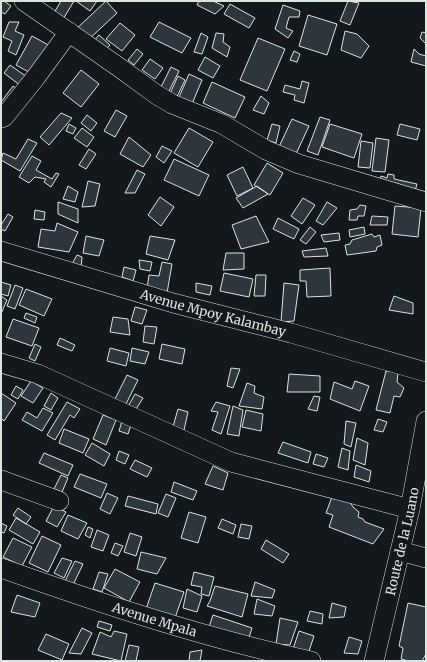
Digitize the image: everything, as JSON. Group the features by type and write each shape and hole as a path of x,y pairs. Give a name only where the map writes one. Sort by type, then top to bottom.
{"street":[{"path":"24,1 172,104 222,124 266,150 299,164 426,202"},
{"path":"1,118 4,117 24,93 69,32"},
{"name":"Avenue Mpoy Kalambay","path":"1,251 173,303 291,333 426,372"},
{"path":"1,363 38,374 231,462 410,510"},
{"name":"Route de la Luano","path":"374,661 410,510 426,421"},
{"path":"1,480 59,500"},
{"path":"400,551 426,558"},
{"name":"Avenue Mpala","path":"1,568 64,590 204,634 311,661"}],"building":[{"path":"1,1 4,1 11,6 5,14 1,12"},
{"path":"61,1 74,1 62,21 51,18"},
{"path":"76,1 97,1 90,11"},
{"path":"106,1 117,13 87,41 73,32"},
{"path":"199,1 213,1 224,6 215,14 197,5"},
{"path":"348,1 359,3 350,25 340,21"},
{"path":"230,4 255,18 249,28 224,14"},
{"path":"283,5 300,11 299,17 289,17 286,28 293,31 288,38 275,29"},
{"path":"308,15 337,24 327,55 299,46"},
{"path":"9,22 19,22 15,31 24,35 16,55 8,51 12,41 3,37"},
{"path":"159,22 191,38 182,53 150,37"},
{"path":"120,23 135,35 122,51 106,39"},
{"path":"345,31 357,34 369,46 361,58 341,50"},
{"path":"422,32 426,33 426,44 420,38"},
{"path":"201,33 208,37 202,54 194,52"},
{"path":"216,33 224,34 223,42 230,47 227,57 212,48"},
{"path":"99,35 110,45 104,52 93,42"},
{"path":"32,36 52,47 36,76 16,65"},
{"path":"258,38 285,49 267,91 240,80"},
{"path":"137,49 143,54 134,65 128,60"},
{"path":"414,49 419,54 426,56 426,66 411,62"},
{"path":"294,51 300,54 297,62 290,60"},
{"path":"205,57 220,66 213,78 198,70"},
{"path":"150,59 163,68 155,79 142,70"},
{"path":"10,65 27,77 21,86 4,73"},
{"path":"171,67 179,71 167,95 159,91"},
{"path":"81,70 99,84 81,107 63,93"},
{"path":"189,74 202,80 192,104 177,102"},
{"path":"178,76 185,80 175,101 168,98"},
{"path":"302,81 309,83 304,103 294,100 295,95 283,92 285,85 300,89"},
{"path":"212,82 245,97 235,118 203,103"},
{"path":"13,86 20,92 1,113 1,102"},
{"path":"261,96 269,103 264,114 253,110"},
{"path":"116,110 127,116 115,137 104,131"},
{"path":"61,113 72,118 49,145 40,137"},
{"path":"87,115 97,123 91,131 81,123"},
{"path":"320,117 330,120 318,155 307,151"},
{"path":"292,119 309,126 295,156 278,149"},
{"path":"69,124 76,128 73,134 66,131"},
{"path":"272,124 280,126 276,143 267,140"},
{"path":"330,124 362,134 354,158 322,147"},
{"path":"400,124 420,129 417,140 397,135"},
{"path":"82,128 94,137 87,147 74,138"},
{"path":"189,128 213,142 198,167 174,153"},
{"path":"129,137 151,155 143,167 120,154"},
{"path":"376,138 389,140 385,172 372,171"},
{"path":"28,139 37,143 20,171 1,160 3,153 16,159"},
{"path":"361,141 373,143 370,168 358,167"},
{"path":"162,146 172,151 164,163 156,157"},
{"path":"89,149 96,154 86,169 79,165"},
{"path":"32,156 41,161 36,170 52,179 56,173 59,174 51,187 44,182 46,179 35,177 29,183 19,177"},
{"path":"174,159 209,175 199,196 164,180"},
{"path":"267,163 283,173 270,195 254,185"},
{"path":"243,167 253,188 237,196 227,175"},
{"path":"137,170 145,174 135,193 125,193"},
{"path":"388,174 394,175 394,179 417,184 415,191 378,183 381,176 387,178"},
{"path":"88,181 100,184 95,206 82,207"},
{"path":"68,186 78,192 75,202 63,199"},
{"path":"257,186 268,194 243,208 236,198"},
{"path":"160,197 174,207 161,226 148,215"},
{"path":"303,198 315,205 302,224 291,216"},
{"path":"58,202 78,209 78,223 58,214"},
{"path":"327,202 337,208 323,225 316,221"},
{"path":"360,205 366,206 364,216 358,216 357,220 349,220 350,210 357,209"},
{"path":"395,206 421,208 418,237 392,234"},
{"path":"35,210 45,212 44,220 34,219"},
{"path":"8,214 13,217 5,231 1,229 1,225"},
{"path":"256,216 269,242 241,249 232,225"},
{"path":"372,216 388,217 387,225 370,225"},
{"path":"278,218 299,229 294,239 273,229"},
{"path":"57,223 78,232 69,252 38,247 41,229 55,231"},
{"path":"310,227 316,232 306,244 300,240"},
{"path":"364,227 365,234 350,237 349,230"},
{"path":"339,233 340,240 324,242 321,235"},
{"path":"372,234 374,237 380,235 382,245 377,247 376,251 347,255 345,245 350,244 352,240"},
{"path":"86,236 104,240 99,256 83,253"},
{"path":"150,236 175,240 168,260 146,254"},
{"path":"326,248 328,256 304,257 302,251"},
{"path":"226,253 244,253 244,269 223,270"},
{"path":"77,255 82,257 81,269 72,264"},
{"path":"139,260 152,262 150,271 140,269"},
{"path":"162,262 172,264 167,293 147,289 149,275 159,276"},
{"path":"124,267 136,270 133,281 122,277"},
{"path":"330,268 331,296 307,297 306,281 300,281 300,270"},
{"path":"224,273 253,279 249,297 220,291"},
{"path":"256,275 266,275 265,296 254,296"},
{"path":"1,282 11,285 8,296 1,294"},
{"path":"196,283 212,286 210,295 196,292"},
{"path":"284,283 299,285 294,321 281,322"},
{"path":"15,285 23,288 15,309 7,306"},
{"path":"26,289 52,299 44,316 19,305"},
{"path":"1,296 7,300 1,314"},
{"path":"394,296 413,303 413,314 389,310"},
{"path":"135,307 147,310 142,324 131,321"},
{"path":"26,313 37,317 35,323 24,318"},
{"path":"113,317 128,319 130,335 110,332"},
{"path":"13,319 39,328 32,346 6,337"},
{"path":"145,326 157,327 154,344 143,342"},
{"path":"60,338 75,345 72,351 57,345"},
{"path":"35,344 41,347 35,361 29,358"},
{"path":"162,344 185,349 182,364 159,359"},
{"path":"110,348 129,353 126,366 107,361"},
{"path":"132,348 149,352 145,364 130,361"},
{"path":"231,368 240,369 233,388 227,386"},
{"path":"386,371 398,372 397,382 404,388 400,397 394,396 390,413 376,410"},
{"path":"289,374 320,376 320,392 287,392"},
{"path":"127,375 138,380 124,408 113,403"},
{"path":"31,381 43,388 33,403 21,396"},
{"path":"355,381 369,386 360,411 330,399 334,382 352,389"},
{"path":"247,383 255,386 254,393 264,397 262,409 239,406"},
{"path":"16,386 23,390 18,399 11,395"},
{"path":"1,393 16,403 4,421 1,418"},
{"path":"51,393 58,398 51,410 44,406"},
{"path":"135,394 143,398 133,414 126,410"},
{"path":"314,396 320,397 317,411 308,409"},
{"path":"67,402 80,409 74,418 70,415 55,440 47,435"},
{"path":"216,402 230,406 221,434 212,430 218,412 211,411"},
{"path":"233,406 243,410 239,436 227,434"},
{"path":"43,408 53,413 42,431 22,420 27,412 37,418"},
{"path":"178,409 188,412 184,430 172,430"},
{"path":"246,410 263,414 261,431 242,427"},
{"path":"103,415 116,420 106,445 93,439"},
{"path":"378,419 387,422 383,432 374,430"},
{"path":"122,421 131,425 128,434 119,431"},
{"path":"346,421 356,423 351,447 344,444"},
{"path":"64,429 89,439 83,453 59,443"},
{"path":"357,438 368,443 365,465 353,460"},
{"path":"283,442 311,452 308,463 278,453"},
{"path":"92,443 110,454 104,466 85,455"},
{"path":"342,448 350,451 348,470 338,467"},
{"path":"119,451 129,455 125,464 116,460"},
{"path":"44,453 73,465 68,476 39,463"},
{"path":"316,454 328,458 324,467 313,464"},
{"path":"135,460 152,468 147,477 130,469"},
{"path":"356,465 371,471 369,482 354,477"},
{"path":"213,466 228,473 223,490 205,484"},
{"path":"80,474 107,484 101,498 74,487"},
{"path":"61,475 68,478 62,492 54,489"},
{"path":"174,482 197,491 193,500 171,492"},
{"path":"107,493 118,498 110,514 100,509"},
{"path":"166,494 176,498 168,517 158,513"},
{"path":"333,494 348,500 359,512 358,517 363,519 365,522 384,529 373,544 329,527 333,515 326,513"},
{"path":"128,496 158,504 156,514 125,506"},
{"path":"54,506 66,512 57,527 46,521"},
{"path":"18,508 31,517 26,524 13,515"},
{"path":"189,512 206,517 198,543 181,538"},
{"path":"68,515 87,523 78,539 61,531"},
{"path":"16,518 40,532 33,544 9,530"},
{"path":"222,519 236,525 233,534 218,528"},
{"path":"1,523 7,526 4,533 1,532"},
{"path":"241,524 252,526 249,539 238,537"},
{"path":"88,527 93,529 90,538 85,535"},
{"path":"97,530 109,535 103,551 91,547"},
{"path":"130,533 142,537 136,556 124,552"},
{"path":"42,536 61,545 48,572 29,563"},
{"path":"13,538 32,547 22,566 3,557"},
{"path":"266,540 289,554 283,563 261,549"},
{"path":"115,543 123,546 118,556 111,553"},
{"path":"141,552 166,558 157,574 137,569"},
{"path":"62,558 72,561 64,578 54,573"},
{"path":"75,561 83,564 73,585 65,581"},
{"path":"115,569 140,582 129,602 104,588"},
{"path":"99,572 108,574 102,592 93,589"},
{"path":"194,572 214,577 209,596 201,594 202,587 191,585"},
{"path":"255,582 275,590 272,598 251,596"},
{"path":"155,583 184,592 175,618 146,609"},
{"path":"215,586 248,594 242,617 207,606"},
{"path":"187,589 202,596 197,612 183,608"},
{"path":"17,595 40,603 35,617 11,612"},
{"path":"257,599 275,606 272,616 254,614"},
{"path":"332,603 346,607 344,617 329,618"},
{"path":"408,603 426,607 426,654 422,661 409,661 401,659 403,648 399,646"},
{"path":"310,611 323,614 322,624 307,621"},
{"path":"213,615 252,628 248,641 209,627"},
{"path":"280,618 298,622 290,645 276,644"},
{"path":"99,621 112,625 110,631 97,627"},
{"path":"82,628 92,633 81,654 69,653"},
{"path":"114,631 127,634 121,661 92,654 100,632 111,637"},
{"path":"299,631 314,636 308,654 293,649"},
{"path":"46,634 69,644 62,660 38,650"},
{"path":"349,637 362,641 358,654 344,653"},
{"path":"129,645 139,647 136,661 125,661"},
{"path":"202,650 200,661 189,661 190,652"}]}
